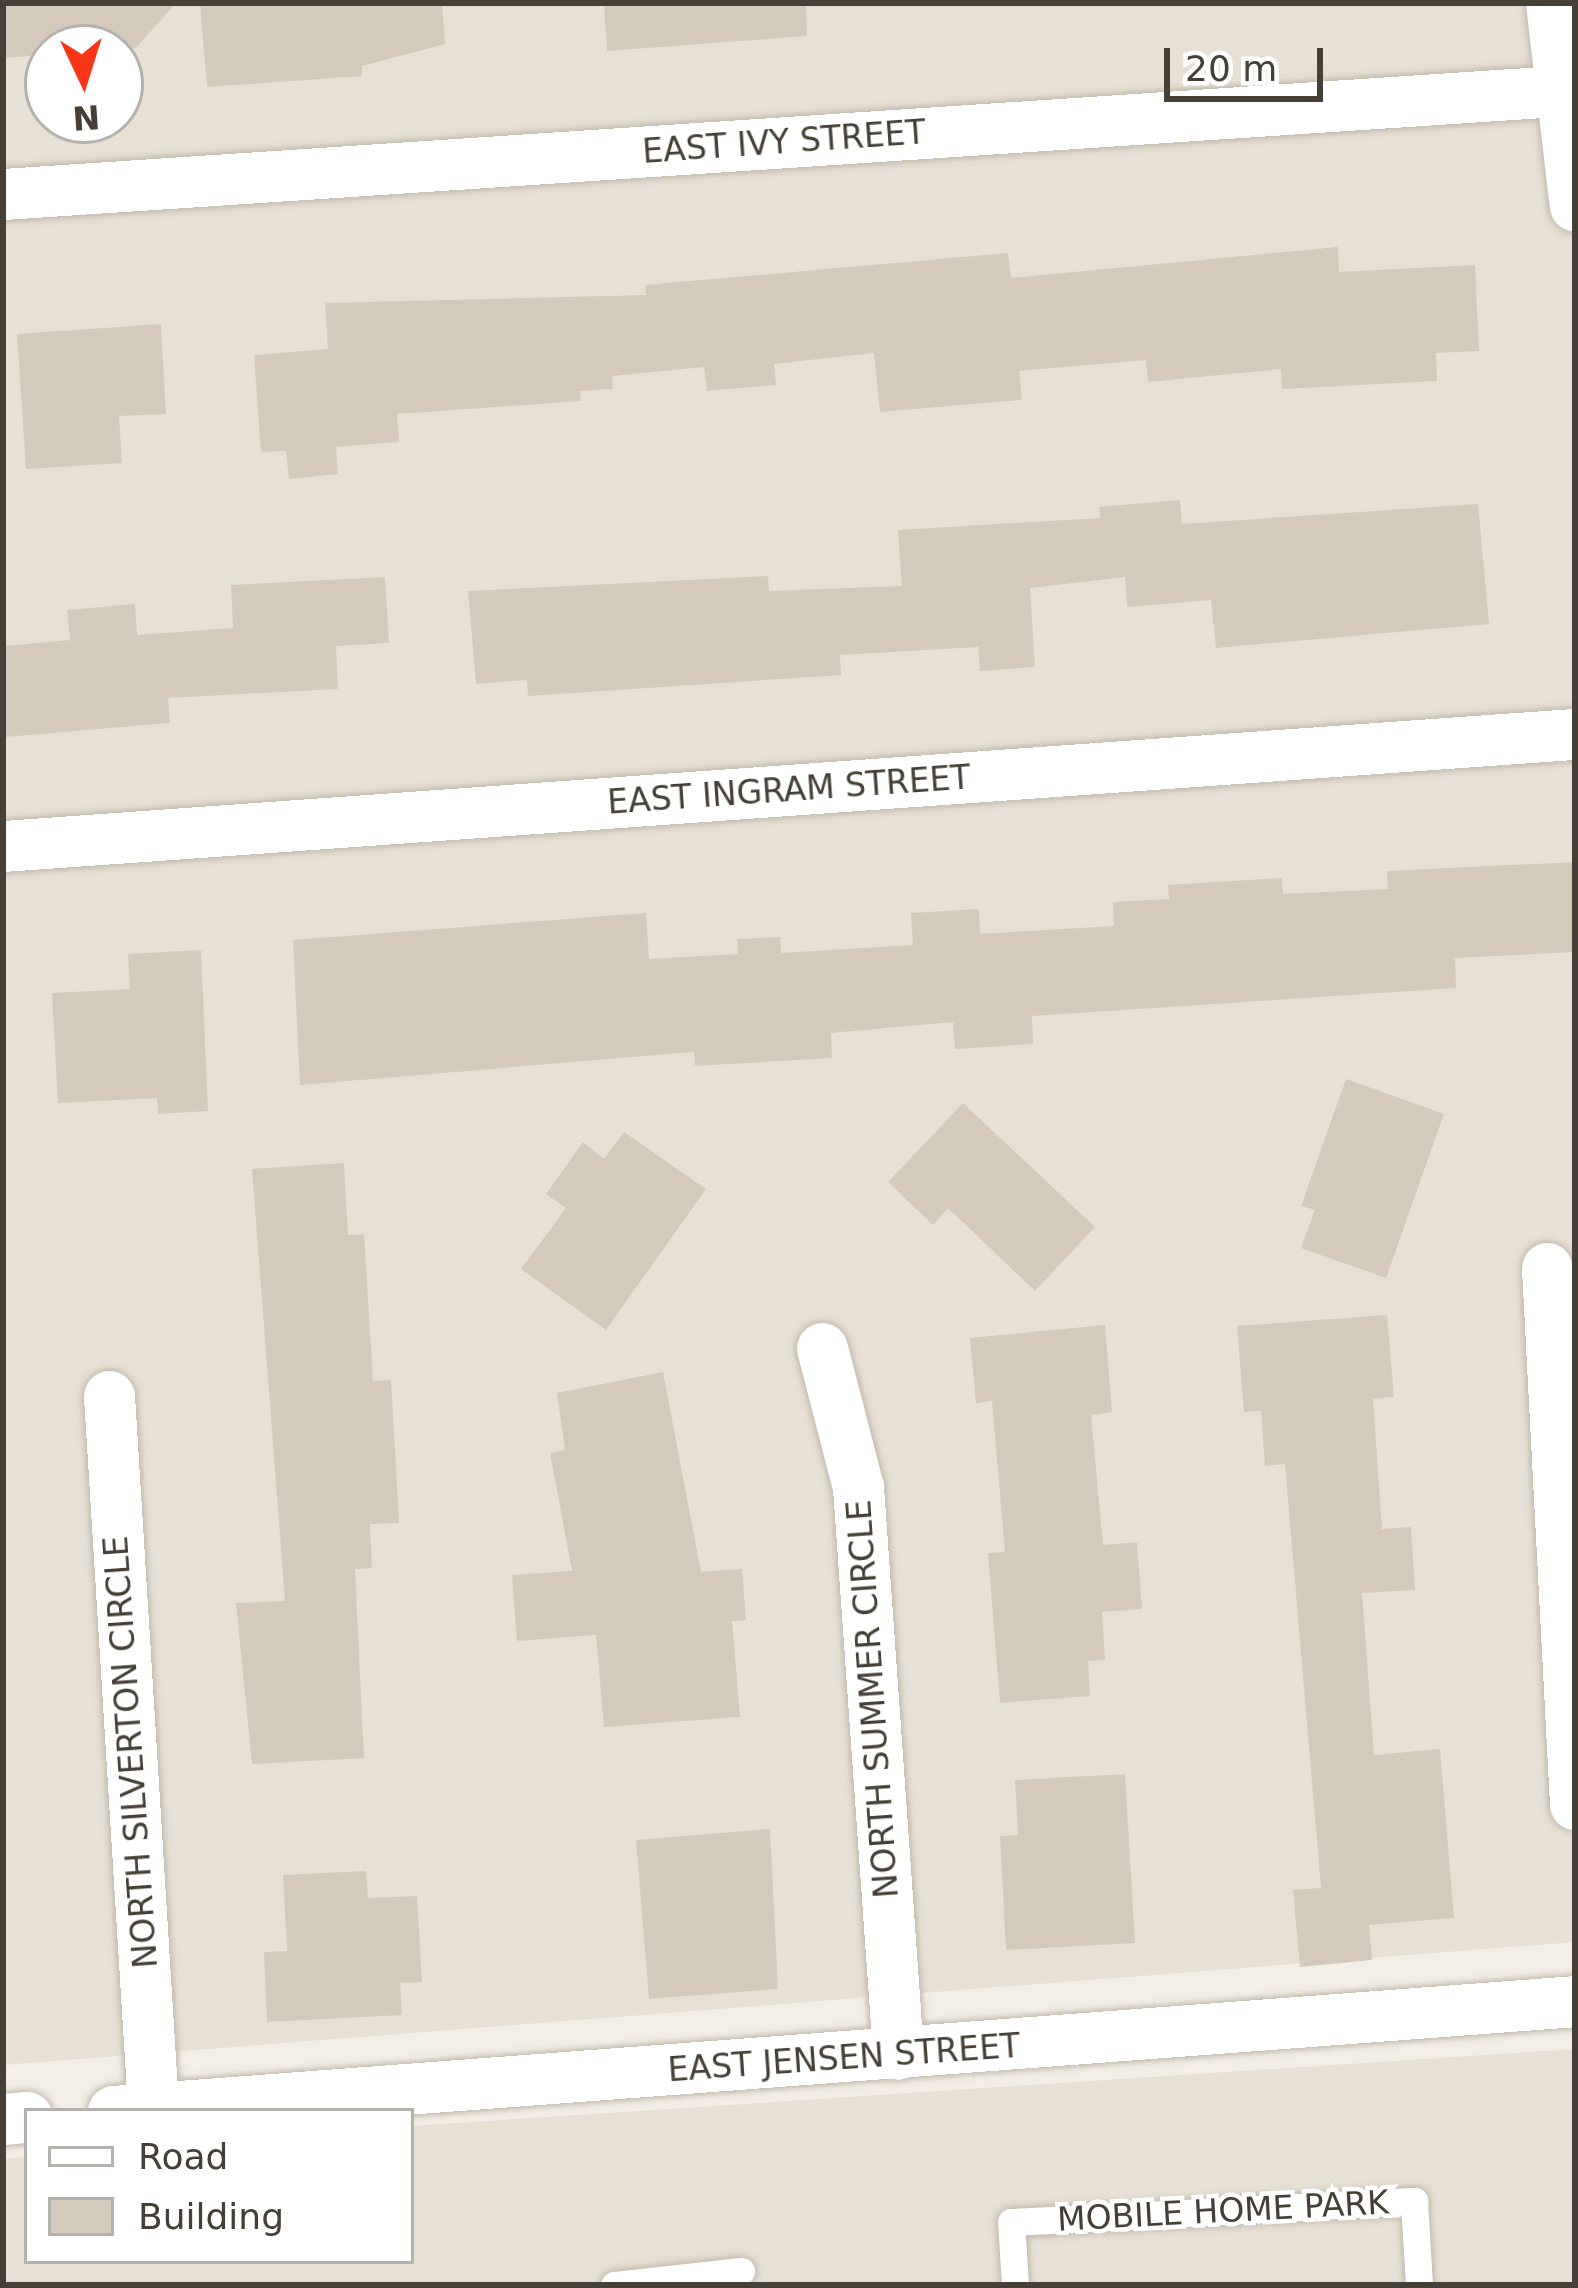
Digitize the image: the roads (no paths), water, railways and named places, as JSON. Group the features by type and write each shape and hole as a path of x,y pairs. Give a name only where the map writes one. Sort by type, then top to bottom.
{"street":[{"path":"1552,3 1570,90 1575,206"},
{"name":"EAST IVY STREET","path":"3,194 1570,90"},
{"name":"EAST INGRAM STREET","path":"3,846 1575,734"},
{"path":"1547,1268 1575,1804"},
{"name":"NORTH SUMMER CIRCLE","path":"822,1348 858,1487 898,2054"},
{"name":"NORTH SILVERTON CIRCLE","path":"109,1396 133,2108"},
{"name":"EAST JENSEN STREET","path":"160,2108 1575,2001"}],"lane":[{"name":"MOBILE HOME PARK","path":"1015,2285 1011,2222 1414,2201 1419,2285"},
{"path":"614,2285 741,2271"}]}
